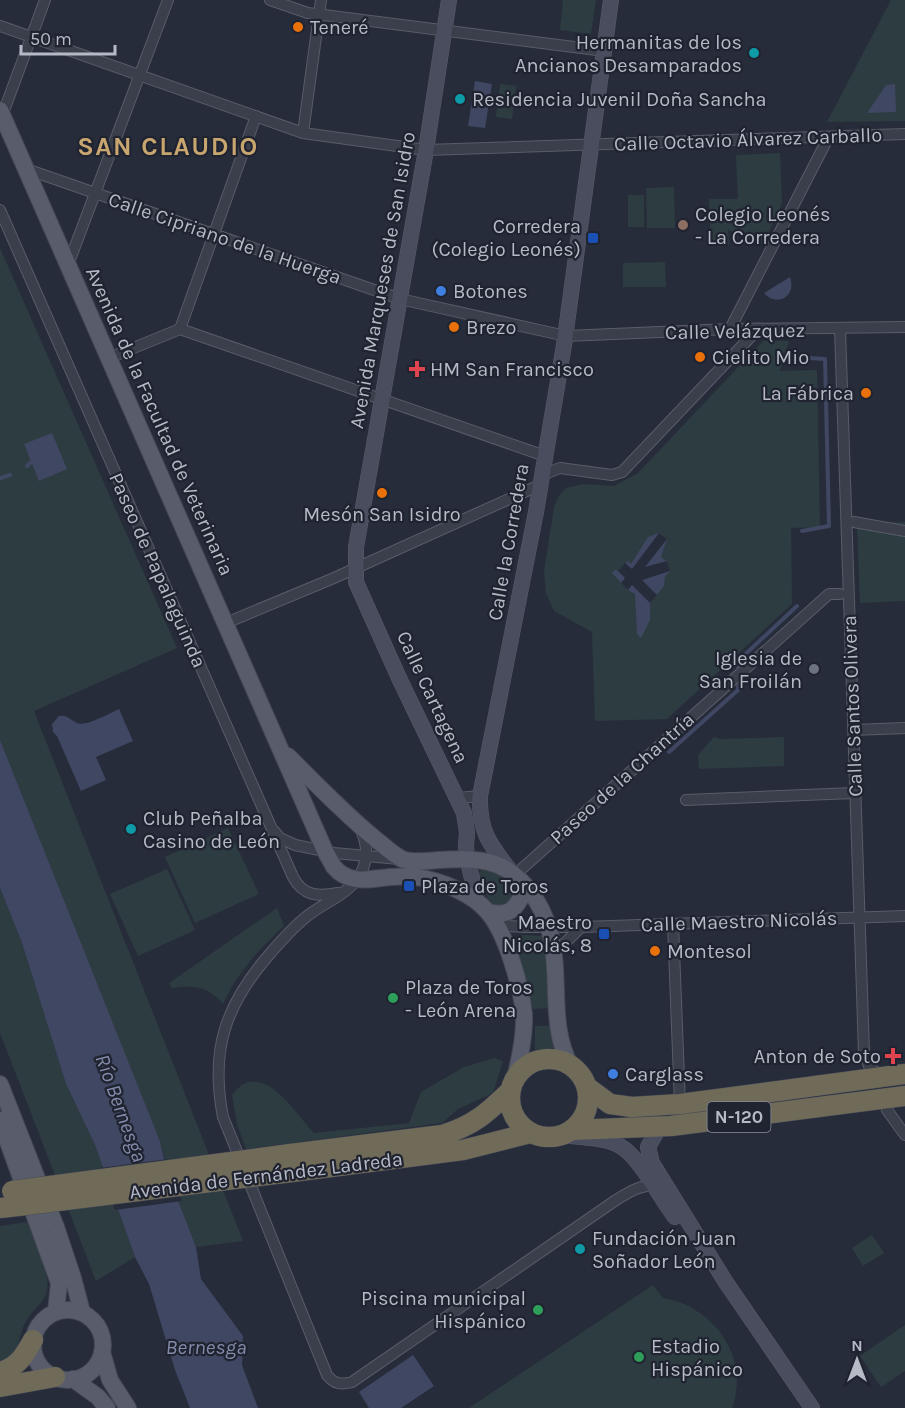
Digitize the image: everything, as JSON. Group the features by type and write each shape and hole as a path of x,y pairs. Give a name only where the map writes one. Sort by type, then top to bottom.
{"highway":[{"name":"N-120","path":"512,1085 529,1064 541,1060 559,1060 581,1076 587,1087 610,1104 621,1107 680,1104 905,1074"},
{"path":"512,1085 510,1105 514,1117 530,1133"},
{"name":"Avenida de Fernández Ladreda","path":"291,1163 459,1130 484,1116 512,1085"},
{"path":"569,1132 581,1122 586,1112 587,1087"},
{"name":"N-120","path":"530,1133 541,1138 569,1132 660,1126 905,1096"},
{"name":"Avenida de Fernández Ladreda","path":"8,1199 291,1163 463,1150 530,1133"},
{"path":"0,1372 15,1366 33,1340"},
{"path":"0,1387 64,1378"}],"main road":[{"name":"Avenida Marqueses de San Isidro","path":"356,568 356,547 426,150 449,0"},
{"name":"Calle la Corredera","path":"571,1067 561,1042 557,1022 555,953 546,916 528,887 512,872 490,845 482,828 479,814 480,796 541,480 566,336 611,0"},
{"name":"Avenida de la Facultad de Veterinaria","path":"1,113 325,851 335,867 345,876 357,880"},
{"name":"Calle Cartagena","path":"356,568 357,582 389,657 464,813 472,886 487,913"},
{"name":"Avenida de la Facultad de Veterinaria","path":"281,749 349,817 403,859"},
{"path":"403,859 429,861 467,852 512,872"},
{"path":"357,880 410,876 427,879 458,891 487,913 512,961 524,1015 521,1048 512,1085"},
{"path":"487,913 507,914 517,906 528,887"},
{"path":"0,1084 56,1227 73,1278 81,1312"},
{"path":"0,1120 59,1283 56,1312"},
{"path":"660,1126 648,1147 649,1155 725,1281"},
{"path":"569,1132 619,1145 628,1152 725,1281 812,1408"},
{"path":"106,1408 98,1397 64,1378 43,1370 35,1357 33,1340 37,1326 47,1316 69,1310 81,1312 98,1326 110,1380 128,1408"},
{"path":"64,1378 89,1373 102,1352"}],"street":[{"path":"1,113 45,0"},
{"path":"68,265 168,0"},
{"path":"270,0 319,15 605,51"},
{"path":"303,133 321,0"},
{"name":"Calle Octavio Álvarez Carballo","path":"0,27 303,133 426,150 905,134"},
{"path":"180,329 256,117"},
{"path":"730,329 825,144"},
{"name":"Calle Cipriano de la Huerga","path":"26,169 400,298 566,336"},
{"name":"Paseo de Papalaguinda","path":"0,210 298,888 306,892 326,895 342,892"},
{"name":"Calle Velázquez","path":"566,336 730,329 905,327"},
{"path":"109,358 180,329 545,456"},
{"path":"226,623 356,568 541,480 560,468 612,475 622,472 758,329"},
{"name":"Calle Santos Olivera","path":"840,329 864,1053 869,1066 881,1077"},
{"path":"854,522 905,531"},
{"name":"Paseo de la Chantría","path":"512,872 829,594 840,594"},
{"path":"853,729 905,728"},
{"path":"686,800 854,793"},
{"path":"458,798 480,796"},
{"path":"360,826 366,855 357,880 305,917 280,941 248,979 229,1013 220,1044 218,1076 223,1117 327,1375 339,1384 352,1382 616,1200 637,1189 652,1185 659,1186 666,1192 702,1243"},
{"path":"272,829 280,838 295,845 325,851 403,859"},
{"name":"Calle Maestro Nicolás","path":"487,913 550,927 905,916"},
{"path":"673,924 680,1104"},
{"path":"555,953 577,927"},
{"path":"883,1099 887,1110 905,1135"}],"shaded area":[{"path":"563,0 596,0 591,34 560,30"},
{"path":"891,0 905,0 905,121 827,122"},
{"path":"500,84 516,86 512,119 496,117"},
{"path":"780,153 782,203 763,245 728,230 729,245 711,245 709,199 738,199 736,155"},
{"path":"674,187 675,228 647,228 646,188"},
{"path":"628,195 644,195 644,227 628,227"},
{"path":"0,248 177,648 34,711 243,1241 196,1247 172,1183 160,1141 0,741"},
{"path":"665,262 666,287 623,287 623,263"},
{"path":"763,341 789,341 780,371 817,370 820,527 791,528 792,604 667,719 595,721 592,632 554,611 546,593 544,571 554,508 558,497 566,488 583,484 614,486 638,473"},
{"path":"905,522 905,601 860,603 857,523"},
{"path":"714,737 720,739 784,737 784,766 699,769 698,755"},
{"path":"228,828 259,894 195,923 165,857"},
{"path":"167,869 195,930 138,956 110,894"},
{"path":"482,869 504,877 515,890 516,896 505,908 492,903 486,895 479,873"},
{"path":"0,888 22,943 66,1084 95,1145 135,1257 96,1281 0,1033"},
{"path":"277,908 284,926 249,962 223,1004 218,998 200,988 187,986 172,988 169,983"},
{"path":"542,936 546,939 551,1008 533,1009 514,943 517,937"},
{"path":"535,1026 552,1026 556,1048 535,1050"},
{"path":"494,1058 503,1061 493,1093 458,1109 442,1123 246,1149 237,1124 232,1095 243,1085 254,1082 265,1084 287,1101 314,1133 409,1123 421,1092 464,1067"},
{"path":"27,1222 45,1268 46,1294 26,1321 16,1350 0,1363 0,1226"},
{"path":"872,1235 884,1253 863,1266 852,1248"},
{"name":"Estadio Hispánico","path":"653,1285 663,1298 698,1311 723,1337 732,1353 736,1370 737,1389 732,1408 469,1408"},
{"path":"905,1325 905,1371 881,1387 860,1356"}],"water":[{"path":"475,81 492,84 485,128 468,126"},
{"path":"895,84 896,112 867,113 886,85"},
{"path":"790,277 791,290 784,298 775,300 764,293"},
{"path":"52,433 67,469 39,481 24,444"},
{"path":"659,533 667,539 661,557 667,561 670,572 665,576 664,586 650,603 650,620 641,638 637,634 635,594 612,573 615,570 618,571 628,561 631,564 648,537"},
{"path":"119,709 133,741 96,757 106,780 81,791 57,736 53,732 52,724 59,716 67,717 77,723 86,723"},
{"name":"Bernesga","path":"0,740 160,1141 167,1171 196,1247 201,1279 243,1336 242,1365 258,1408 190,1408 175,1370 149,1284 135,1257 95,1145 66,1084 22,943 0,888"},
{"path":"413,1355 434,1386 401,1408 369,1408 359,1392"}],"pier":[{"path":"659,533 667,539 645,567 667,561 670,571 642,580 657,595 650,603 632,585 628,590 621,583 625,578 618,571 625,563 632,569"},
{"path":"168,1159 182,1201 115,1210 100,1168"}],"waterway":[{"path":"802,531 829,526 825,359 810,358"},
{"path":"27,466 31,462"},
{"path":"1,478 10,475"},
{"path":"737,666 736,663 797,606"},
{"path":"669,752 738,690 738,683"}],"place":[{"name":"Teneré","path":"298,27"},
{"name":"Hermanitas de los Ancianos Desamparados","path":"754,53"},
{"name":"Residencia Juvenil Doña Sancha","path":"460,99"},
{"name":"Colegio Leonés - La Corredera","path":"683,225"},
{"name":"Corredera (Colegio Leonés)","path":"593,238"},
{"name":"Botones","path":"441,291"},
{"name":"Brezo","path":"454,327"},
{"name":"Cielito Mio","path":"700,357"},
{"name":"HM San Francisco","path":"417,369"},
{"name":"La Fábrica","path":"866,393"},
{"name":"Mesón San Isidro","path":"382,493"},
{"name":"Iglesia de San Froilán","path":"814,669"},
{"name":"Club Peñalba Casino de León","path":"131,829"},
{"name":"Plaza de Toros","path":"409,886"},
{"name":"Maestro Nicolás, 8","path":"604,934"},
{"name":"Montesol","path":"655,951"},
{"name":"Plaza de Toros - León Arena","path":"393,998"},
{"name":"Anton de Soto","path":"893,1056"},
{"name":"Carglass","path":"613,1074"},
{"name":"Fundación Juan Soñador León","path":"580,1249"},
{"name":"Piscina municipal Hispánico","path":"538,1310"},
{"name":"Estadio Hispánico","path":"639,1357"}],"district":[{"name":"SAN CLAUDIO","path":"168,146"}],"water label":[{"name":"Río Bernesga","path":"121,1108"}]}
